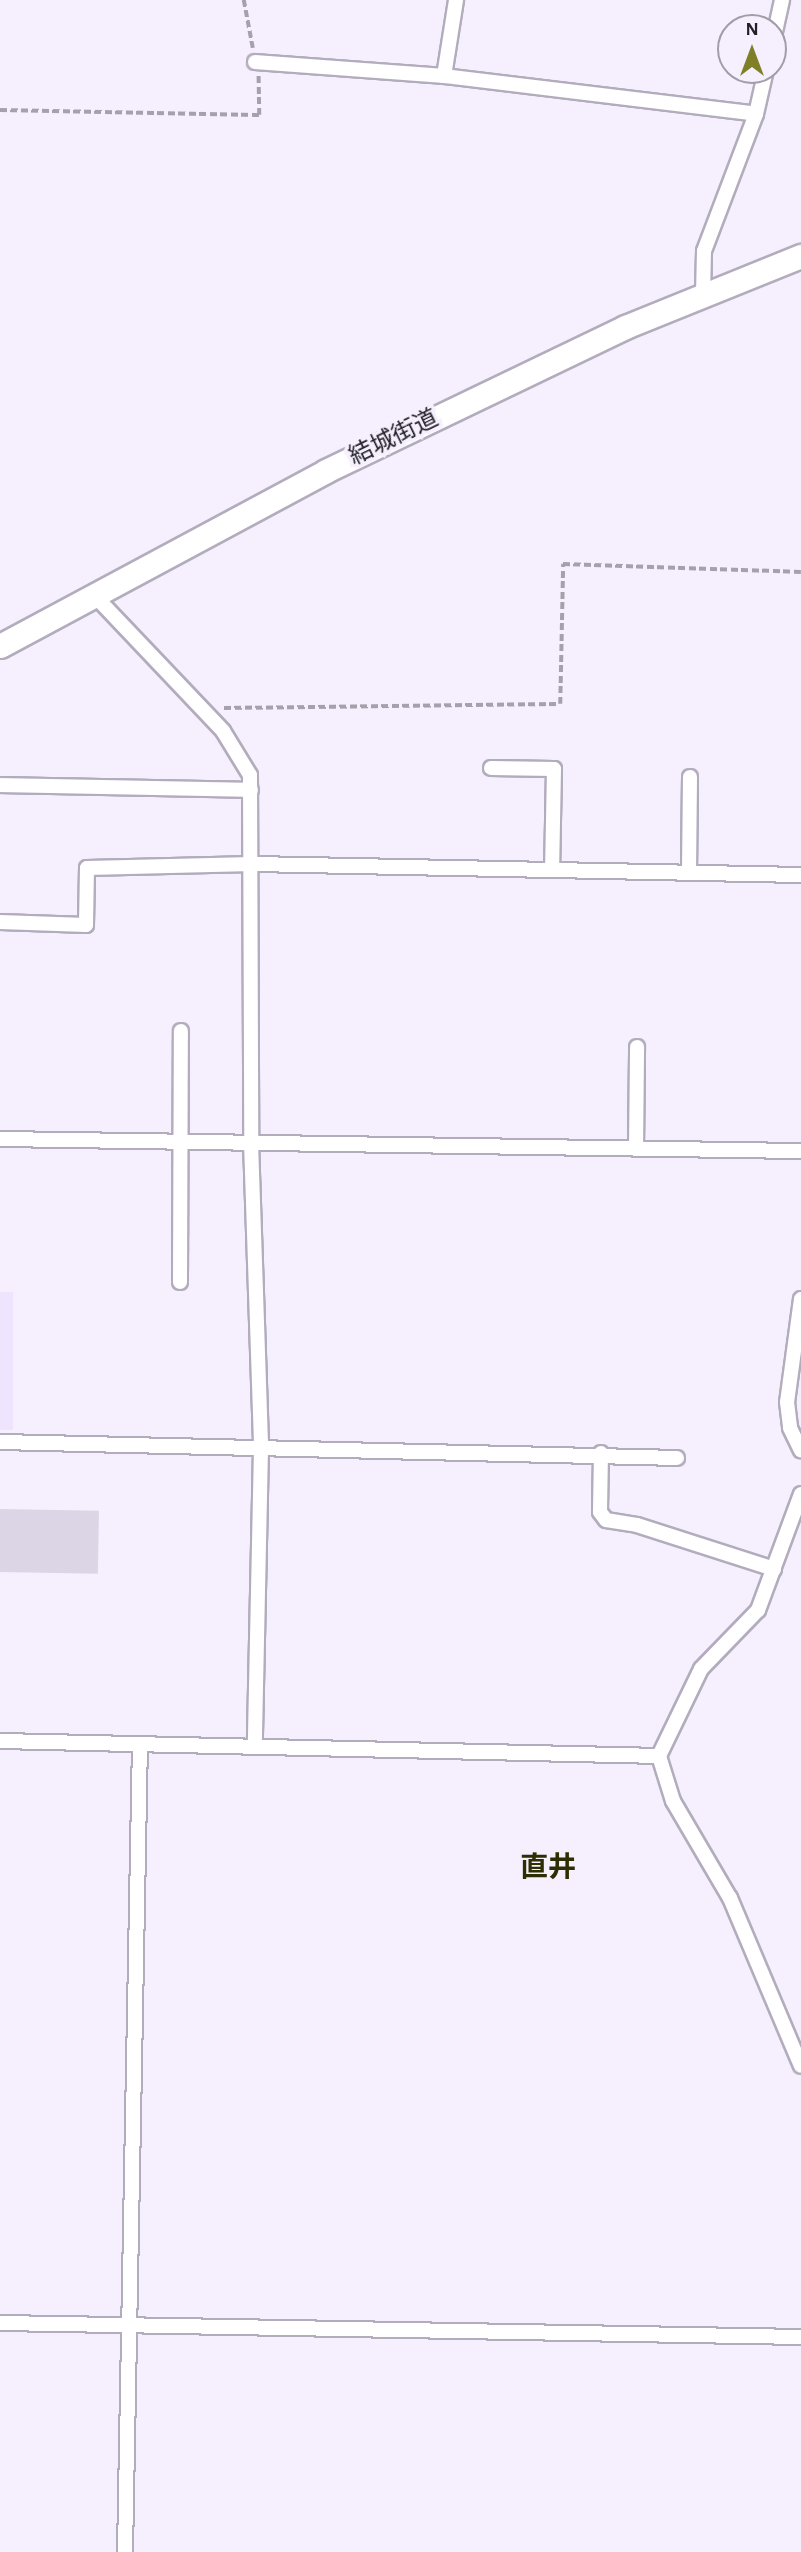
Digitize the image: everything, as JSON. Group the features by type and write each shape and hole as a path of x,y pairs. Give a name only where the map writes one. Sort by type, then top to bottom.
{"main road":[{"name":"結城街道","path":"0,646 326,471 703,295 801,256"}],"street":[{"path":"444,76 456,0"},
{"path":"255,62 444,76 756,114"},
{"path":"703,295 704,251 756,114 763,84"},
{"path":"95,596 223,731 250,775 253,864 250,1142 261,1448 256,1745"},
{"path":"491,768 554,769 552,870"},
{"path":"688,872 690,777"},
{"path":"0,785 251,790"},
{"path":"0,922 86,925 87,868 253,864 801,874"},
{"path":"180,1282 181,1031"},
{"path":"636,1149 637,1047"},
{"path":"0,1139 801,1151"},
{"path":"801,1299 787,1402 789,1427 801,1451"},
{"path":"0,1443 601,1453 677,1458"},
{"path":"601,1453 600,1512 606,1520 637,1525 774,1569"},
{"path":"801,1494 758,1609 701,1670 659,1755 673,1801 730,1898 801,2066"},
{"path":"0,1741 659,1755"},
{"path":"125,2552 140,1744"},
{"path":"0,2323 801,2337"}],"path":[{"path":"0,110 259,115 255,62 244,0"},
{"path":"201,708 560,704 563,564 801,572"}],"shaded area":[{"path":"0,1292 13,1292 13,1430 0,1430"}],"building":[{"path":"0,1509 99,1511 98,1574 0,1572"}],"district":[{"name":"直井","path":"548,1868"}]}
